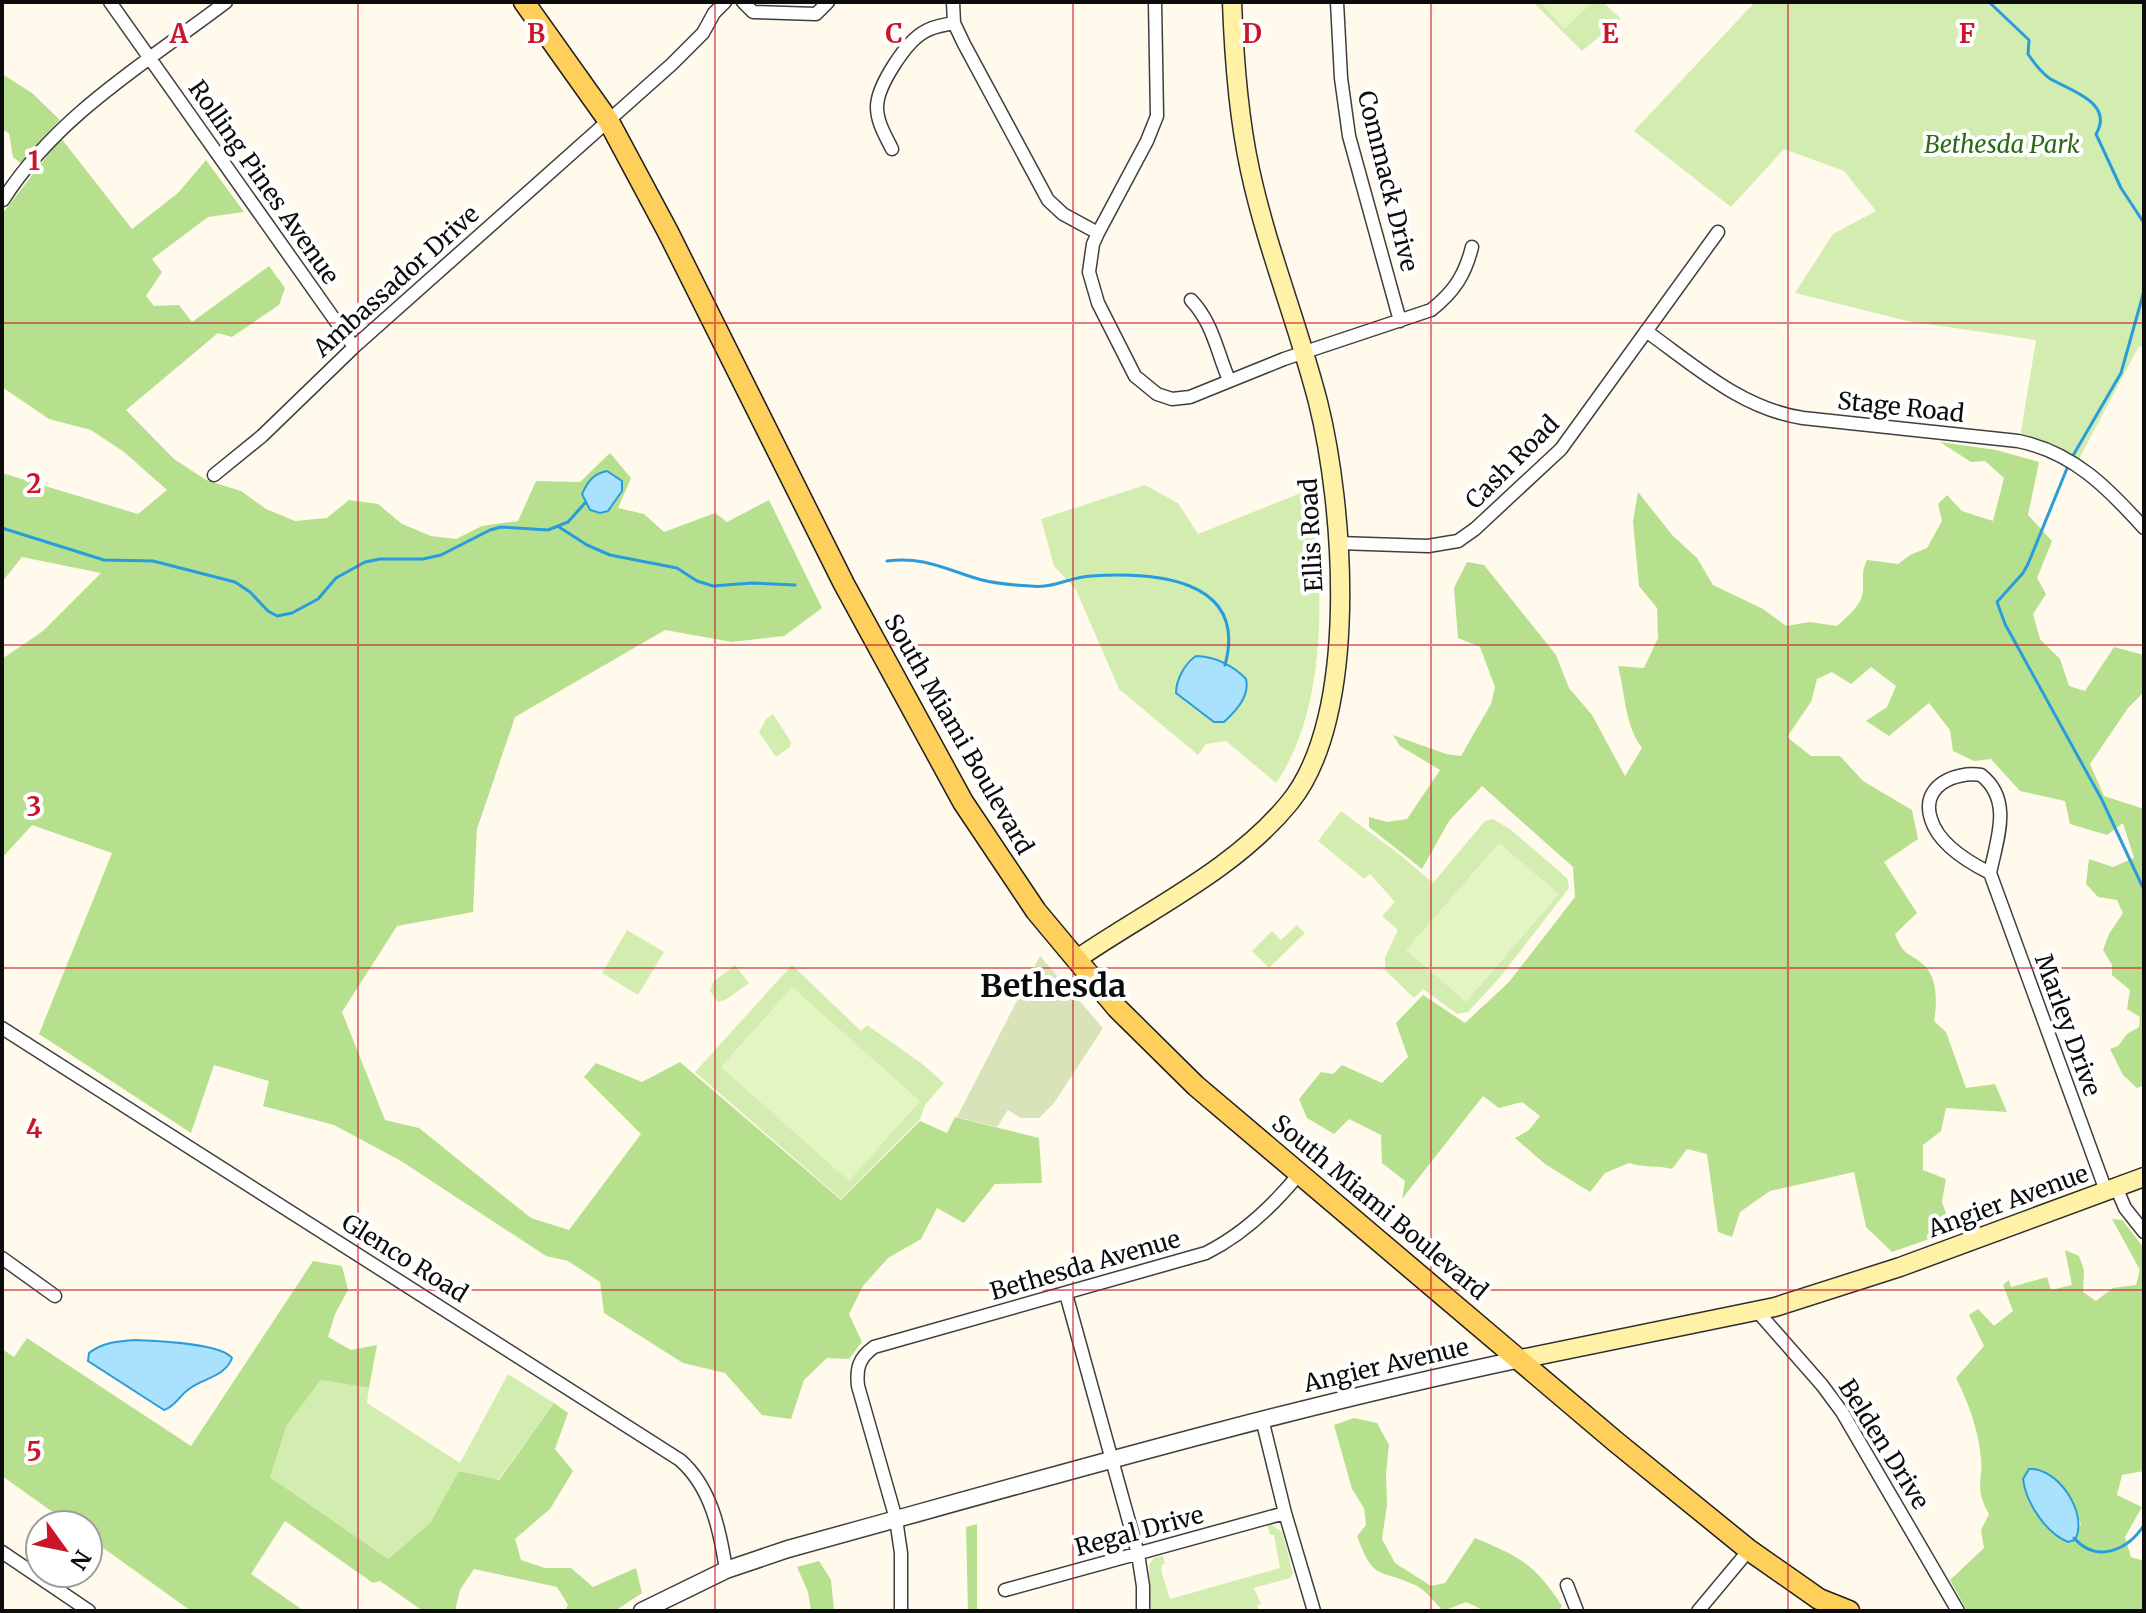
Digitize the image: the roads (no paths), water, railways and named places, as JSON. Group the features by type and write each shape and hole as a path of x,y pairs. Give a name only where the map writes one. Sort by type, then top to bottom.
{"main road":[{"name":"South Miami Boulevard","path":"524,2 608,120 657,211 844,584 949,776 1013,880 1117,1008 1170,1062 1626,1450 1822,1605 1849,1611"},
{"name":"Ellis Road","path":"1077,959 1231,857 1269,825 1292,800 1317,752 1329,719 1339,647 1338,543 1331,463 1318,401 1249,168 1239,103 1232,2"},
{"name":"Angier Avenue","path":"1521,1359 1757,1311 1886,1272 2144,1177"}],"street":[{"name":"Rolling Pines Avenue","path":"110,2 354,347"},
{"path":"3,200 34,158 68,123 226,2"},
{"name":"Ambassador Drive","path":"214,475 262,436 354,347 672,64 703,33 714,13 725,2"},
{"path":"743,2 753,12 816,14 828,2"},
{"path":"953,2 954,23 1042,191 1063,214 1098,233"},
{"path":"1155,2 1157,116 1098,233 1089,262 1092,287 1141,384 1157,394 1182,398 1302,353 1431,310 1450,295 1466,270 1472,247"},
{"name":"Commack Drive","path":"1337,2 1341,78 1349,136 1400,321"},
{"path":"892,149 878,116 878,96 882,86 920,34 935,26 954,23"},
{"name":"Cash Road","path":"1338,543 1428,546 1449,544 1465,537 1561,449 1718,232"},
{"path":"1191,300 1202,312 1213,333 1229,380"},
{"name":"Stage Road","path":"1646,331 1745,401 1776,413 2018,441 2064,457 2096,477 2144,528"},
{"path":"1969,773 1981,775 1998,793 1999,829 1990,873 1962,857 1931,820 1929,810 1933,793 1948,778 1969,773"},
{"name":"Marley Drive","path":"1990,873 2111,1189 2144,1232"},
{"name":"Glenco Road","path":"2,1028 680,1460 697,1478 710,1502 726,1570"},
{"name":"Bethesda Avenue","path":"896,1519 858,1386 857,1366 874,1347 1174,1264 1216,1248 1266,1212 1299,1174"},
{"path":"2,1258 55,1296"},
{"path":"1066,1294 1138,1554 1143,1611"},
{"name":"Belden Drive","path":"1757,1311 1842,1412 1958,1611"},
{"name":"Angier Avenue","path":"642,1611 726,1570 788,1549 1262,1419 1521,1359"},
{"path":"1262,1419 1314,1611"},
{"name":"Regal Drive","path":"1005,1590 1285,1513"},
{"path":"896,1519 901,1553 901,1611"},
{"path":"1698,1611 1749,1550"},
{"path":"2,1552 84,1610"},
{"path":"1567,1585 1577,1611"}],"water":[{"path":"607,471 622,481 622,491 608,511 600,513 590,510 582,494 592,479"},
{"path":"1196,656 1223,663 1246,679 1244,697 1224,722 1214,722 1176,693 1182,672"},
{"path":"136,1340 202,1346 226,1353 232,1358 219,1373 189,1389 164,1410 88,1361 89,1353 100,1346"},
{"path":"2029,1469 2040,1470 2050,1476 2068,1494 2078,1518 2075,1540 2068,1542 2060,1538 2038,1516 2028,1498 2023,1479"}],"waterway":[{"path":"1989,2 2029,40 2028,54 2043,73 2094,105 2100,123 2096,134 2121,188 2144,223"},
{"path":"2071,459 2121,373 2144,291"},
{"path":"2068,466 2028,564 1997,602 2005,624 2102,800 2144,890"},
{"path":"2,528 104,560 153,561 235,582 277,616 292,613 318,599 336,578 365,562 441,555 501,527 548,530 568,522 585,503"},
{"path":"559,527 610,555 677,568 697,581 713,586 752,583 795,585"},
{"path":"887,561 924,562 982,580 1012,585 1046,586 1083,577 1115,575 1166,579 1190,586 1209,597 1223,613 1229,636 1225,665"},
{"path":"2074,1538 2092,1550 2112,1551 2130,1541 2144,1525"}],"district":[{"name":"Bethesda","path":"1053,986"}],"park label":[{"name":"Bethesda Park","path":"2002,144"}]}
